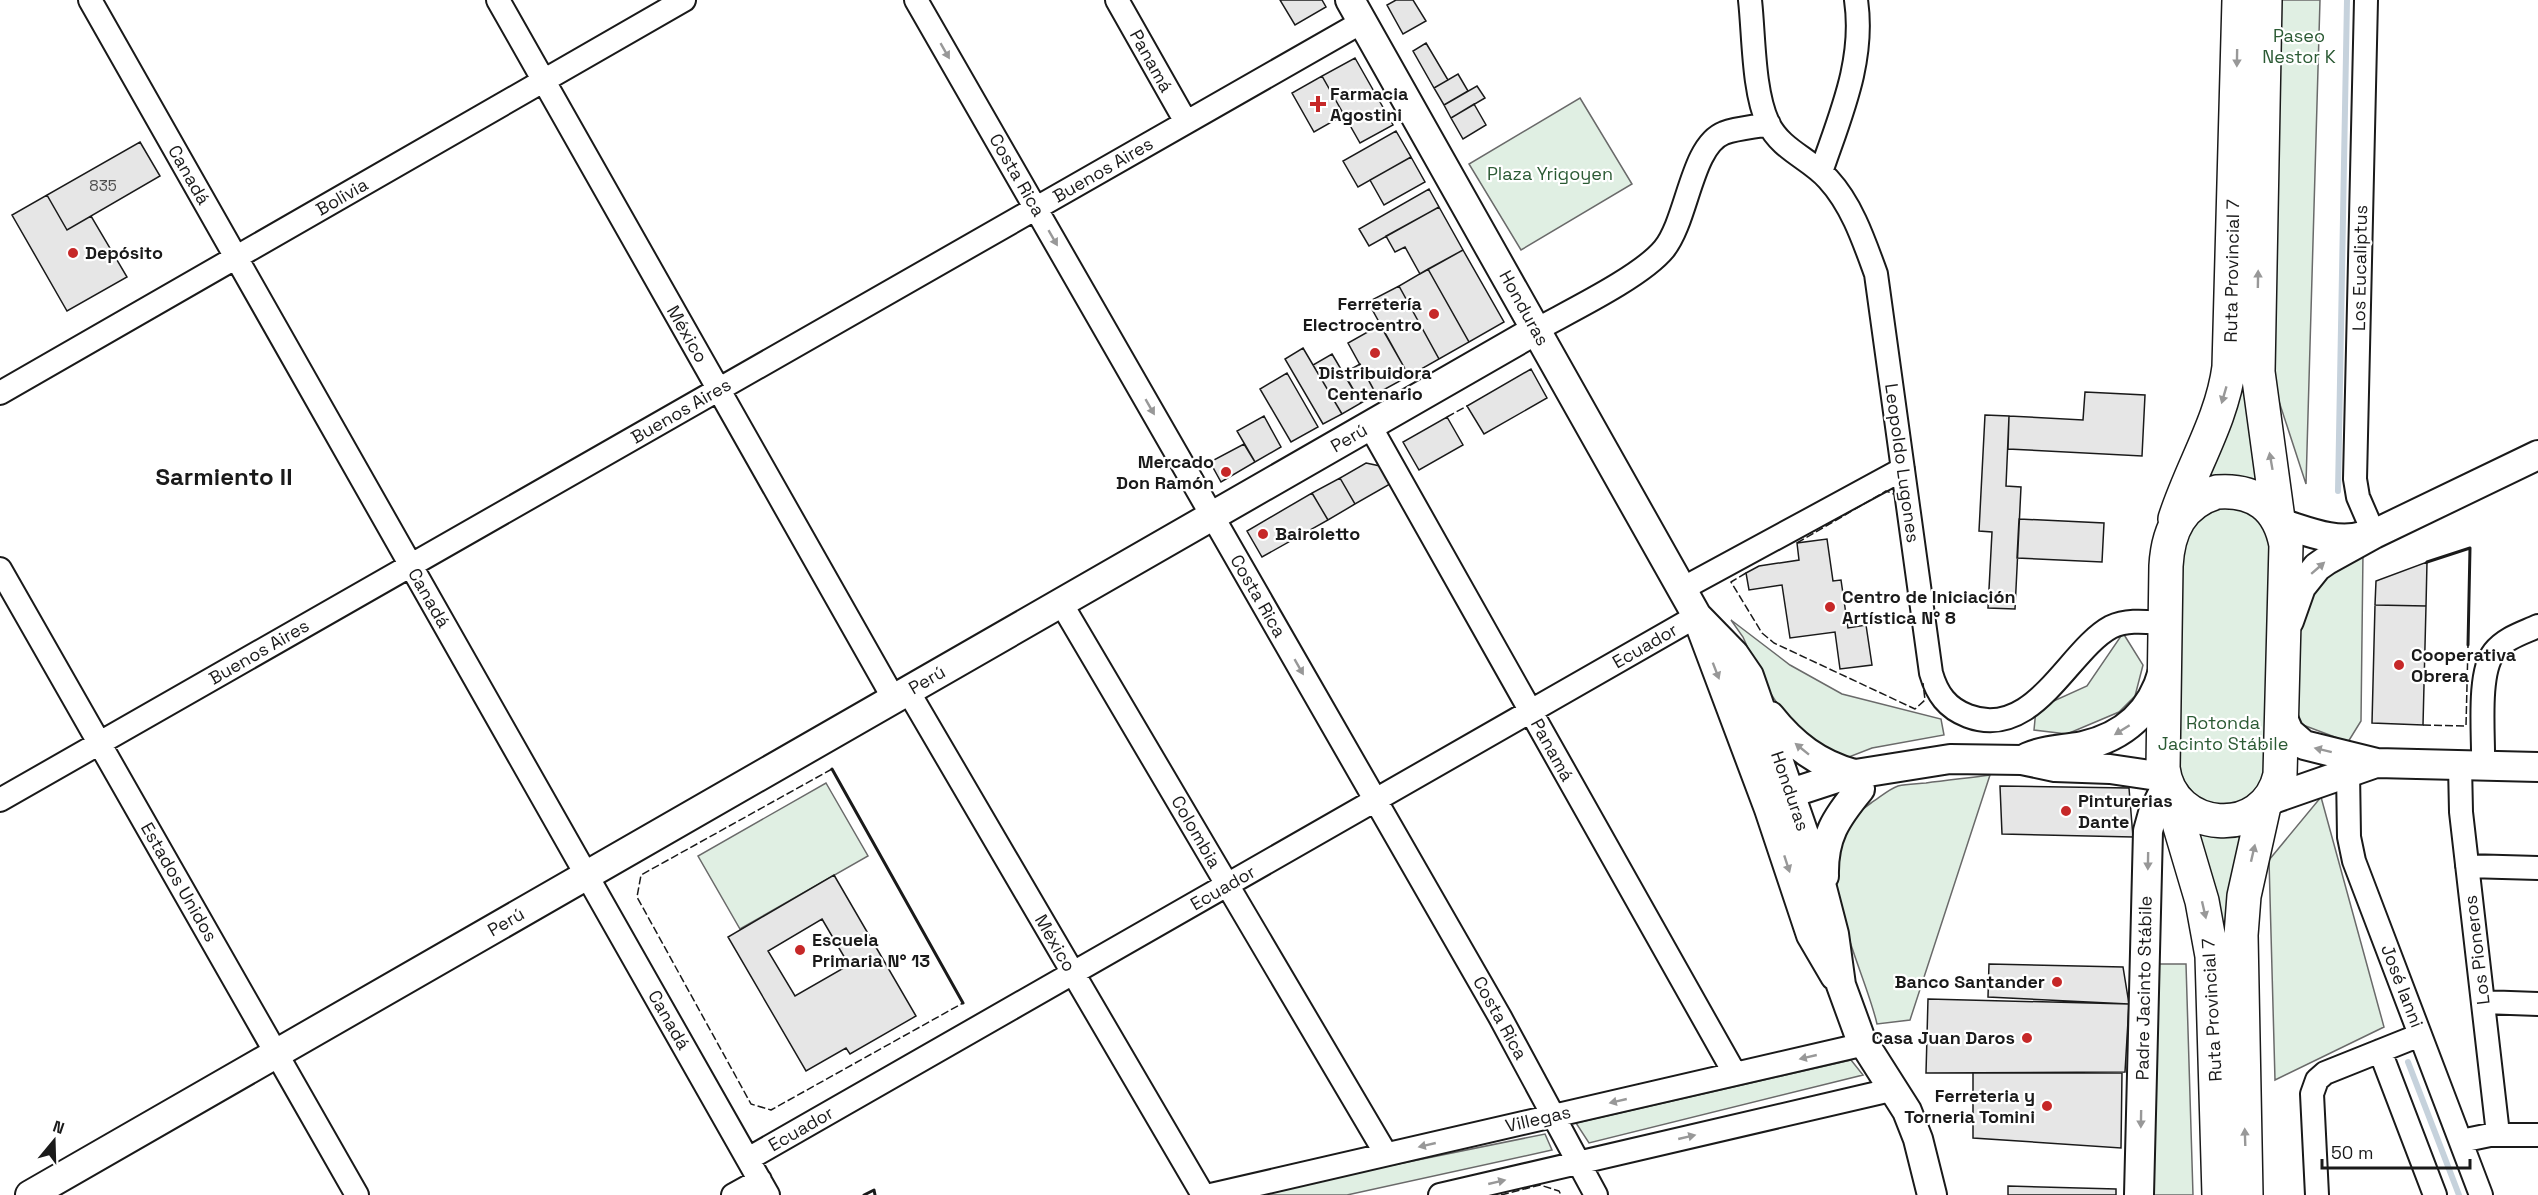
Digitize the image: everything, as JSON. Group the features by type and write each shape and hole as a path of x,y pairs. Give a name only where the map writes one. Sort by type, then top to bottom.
{"highway":[{"name":"Ruta Provincial 7","path":"2172,531 2191,474 2218,413 2229,368 2239,0"},
{"name":"Ruta Provincial 7","path":"2265,0 2258,372 2279,521"},
{"path":"2217,492 2235,492 2252,496 2267,506 2279,521 2286,545 2280,775 2267,803 2240,819 2216,820 2190,812 2167,785 2164,666 2167,553 2172,531 2180,515 2192,503 2217,492"},
{"name":"Ruta Provincial 7","path":"2167,785 2202,901 2211,949 2219,1195"},
{"name":"Ruta Provincial 7","path":"2246,1195 2241,935 2246,886 2267,803"}],"main road":[{"name":"Honduras","path":"1356,11 1697,616 1707,649 1785,803 1825,899 1834,934 1841,985"},
{"name":"Perú","path":"30,1195 1536,330"},
{"path":"2284,638 2295,599 2308,576 2337,554 2373,534 2538,455"},
{"path":"2279,521 2339,539 2373,534"},
{"name":"Honduras","path":"1697,616 1743,666 1760,702 1785,803 1811,935 1841,985 1865,1044 1895,1089 1913,1125 1932,1195"},
{"path":"2022,760 2045,750 2094,743 2129,726 2148,707 2155,696 2164,666"},
{"path":"1760,702 1780,728 1804,751 1857,781"},
{"path":"2282,716 2289,732 2304,745 2378,763 2538,767"},
{"path":"1785,803 1890,770 1950,759 2022,760 2055,767 2110,769 2167,785"},
{"path":"2267,803 2348,771 2378,763"},
{"path":"1825,899 1824,859 1829,835 1857,781"},
{"name":"Padre Jacinto Stábile","path":"2139,1195 2148,831 2153,813 2167,785"}],"street":[{"name":"Canadá","path":"90,0 764,1187"},
{"name":"México","path":"498,0 719,389 901,695 1073,973 1203,1195"},
{"name":"Bolivia","path":"0,393 684,0"},
{"name":"Costa Rica","path":"916,0 1376,800 1596,1195"},
{"name":"Panamá","path":"1117,0 1186,122"},
{"name":"Leopoldo Lugones","path":"1750,0 1760,92 1769,124 1786,147 1829,180 1852,214 1876,274 1931,673 1940,696 1955,710 1971,717 1983,719 2008,716 2043,695 2096,638 2112,627 2130,622 2165,623"},
{"path":"1821,172 1852,79 1856,60 1858,50 1856,0"},
{"name":"Los Eucaliptus","path":"2366,0 2355,479 2358,497 2373,534"},
{"name":"Buenos Aires","path":"0,800 1186,122 1356,11"},
{"name":"Perú","path":"1536,330 1635,273 1664,249 1681,218 1702,154 1714,139 1731,131 1769,124"},
{"name":"Panamá","path":"1370,426 1735,1074"},
{"path":"1682,589 1903,469"},
{"name":"Estados Unidos","path":"0,569 357,1195"},
{"name":"Colombia","path":"1061,603 1386,1154"},
{"name":"Ecuador","path":"748,1159 1697,616"},
{"name":"Los Pioneros","path":"2498,1134 2460,802 2472,765 2488,662 2500,646 2538,626"},
{"name":"José Ianni","path":"2348,771 2349,825 2354,861 2481,1195"},
{"path":"2467,866 2538,868"},
{"path":"2483,1002 2538,1004"},
{"path":"2317,1195 2311,1099 2314,1084 2325,1073 2420,1035"},
{"name":"Villegas","path":"1211,1195 1865,1044"},
{"path":"2380,1051 2434,1195"},
{"path":"1440,1195 1895,1089"},
{"path":"2461,1141 2498,1134 2538,1135"},
{"path":"733,1195 764,1187"}],"green space":[{"name":"Paseo Nestor K","path":"2281,0 2320,0 2306,484 2273,383"},
{"name":"Plaza Yrigoyen","path":"1580,98 1632,184 1521,250 1469,164"},
{"path":"2242,372 2270,489 2236,477 2200,482"},
{"name":"Rotonda Jacinto Stábile","path":"2233,503 2270,527 2269,765 2249,803 2201,804 2176,770 2183,546 2190,520"},
{"path":"2363,552 2361,721 2348,742 2295,722 2301,613 2321,574"},
{"path":"1731,620 1790,665 1842,694 1941,719 1944,735 1872,748 1849,757 1818,747 1784,714 1762,680 1743,637"},
{"path":"2123,633 2143,665 2135,696 2119,712 2067,734 2034,730 2036,709 2087,686"},
{"path":"1990,775 1910,1020 1877,1024 1849,939 1836,878 1838,849 1849,824 1871,803 1898,786"},
{"path":"826,783 868,856 740,929 698,856"},
{"path":"2321,797 2384,1027 2275,1080 2269,860"},
{"path":"2251,829 2227,980 2189,830"},
{"path":"2154,964 2186,964 2193,1195 2153,1195"},
{"path":"1851,1060 1863,1075 1589,1143 1576,1123"},
{"path":"1545,1134 1552,1150 1347,1195 1245,1195"}],"building":[{"path":"1280,0 1322,0 1326,7 1295,25"},
{"path":"1396,0 1413,0 1426,21 1403,34 1387,5"},
{"path":"1426,43 1448,80 1434,88 1413,51"},
{"path":"1355,58 1393,125 1360,143 1322,76"},
{"path":"1458,74 1468,91 1444,105 1434,88"},
{"name":"Farmacia Agostini","path":"1322,76 1344,115 1314,132 1292,93"},
{"path":"1477,86 1485,98 1451,118 1444,105"},
{"path":"1474,104 1486,125 1463,139 1451,118"},
{"path":"1396,131 1411,157 1358,187 1343,161"},
{"path":"140,142 160,176 67,230 47,195"},
{"path":"1411,157 1425,182 1384,205 1370,180"},
{"path":"1429,189 1439,207 1369,246 1359,229"},
{"name":"Depósito","path":"47,195 67,230 91,216 127,277 67,311 12,215"},
{"path":"1439,207 1463,250 1420,274 1405,247 1395,252 1386,236"},
{"path":"1463,250 1504,322 1469,342 1428,269"},
{"name":"Ferretería Electrocentro","path":"1428,269 1469,342 1439,359 1399,286"},
{"path":"1399,286 1439,359 1409,376 1368,302"},
{"name":"Distribuidora Centenario","path":"1380,325 1409,376 1376,394 1348,343"},
{"path":"1303,348 1342,414 1323,424 1285,359"},
{"path":"1332,354 1361,403 1342,414 1313,365"},
{"path":"1360,364 1376,394 1361,403 1344,373"},
{"path":"1531,369 1547,398 1484,434 1467,406"},
{"path":"1287,373 1318,427 1291,442 1260,389"},
{"path":"2085,392 2145,395 2142,456 2008,449 2009,416 2083,420"},
{"path":"1985,415 2009,416 2006,486 2021,487 2015,609 1988,608 1992,532 1979,531"},
{"path":"1264,416 1281,447 1255,462 1237,431"},
{"path":"1447,417 1463,445 1419,470 1403,442"},
{"name":"Mercado Don Ramón","path":"1244,444 1255,462 1221,482 1210,462"},
{"path":"1366,463 1380,466 1390,484 1355,504 1340,478"},
{"path":"1340,478 1355,504 1328,520 1312,493"},
{"path":"1312,493 1328,520 1262,557 1247,531"},
{"path":"2019,519 2104,523 2102,562 2017,558"},
{"path":"1827,539 1833,581 1841,580 1848,628 1866,625 1872,665 1840,669 1835,632 1790,638 1782,585 1749,590 1746,573 1759,566 1799,560 1797,543"},
{"path":"2427,562 2426,606 2375,605 2376,581"},
{"name":"Cooperativa Obrera","path":"2375,605 2426,606 2423,725 2372,723"},
{"name":"Pinturerias Dante","path":"2000,786 2129,788 2133,837 2002,834"},
{"path":"834,875 916,1016 850,1054 846,1048 806,1071 728,937","holes":["822,919 849,965 795,996 768,951"]},
{"name":"Banco Santander","path":"1989,964 2123,967 2129,1004 1988,997"},
{"name":"Casa Juan Daros","path":"1928,999 2129,1004 2125,1072 1926,1073"},
{"name":"Ferreteria y Torneria Tomini","path":"1973,1073 2122,1073 2121,1148 1973,1138"},
{"path":"2008,1186 2116,1189 2116,1195 2008,1195"}],"waterway":[{"path":"2338,491 2347,0"},
{"path":"2408,1062 2459,1195"}],"fence":[{"path":"1447,417 1467,406"},
{"path":"1797,543 1886,491 1899,496"},
{"path":"1746,573 1731,582 1762,633 1774,643 1915,709 1925,700 1923,683"},
{"path":"2423,725 2466,726 2468,645"},
{"path":"832,769 641,875 637,897 751,1104 771,1110 963,1003"},
{"path":"1501,1195 1540,1185 1559,1191 1561,1195"}],"wall":[{"path":"2427,562 2470,548 2468,645"},
{"path":"832,769 963,1003"},
{"path":"864,1195 874,1190 875,1195"}],"place":[{"name":"Farmacia Agostini","path":"1318,104"},
{"name":"Depósito","path":"73,253"},
{"name":"Ferretería Electrocentro","path":"1434,314"},
{"name":"Distribuidora Centenario","path":"1375,353"},
{"name":"Mercado Don Ramón","path":"1226,472"},
{"name":"Bairoletto","path":"1263,534"},
{"name":"Centro de Iniciación Artística N° 8","path":"1830,607"},
{"name":"Cooperativa Obrera","path":"2399,665"},
{"name":"Pinturerias Dante","path":"2066,811"},
{"name":"Escuela Primaria N° 13","path":"800,950"},
{"name":"Banco Santander","path":"2057,982"},
{"name":"Casa Juan Daros","path":"2027,1038"},
{"name":"Ferreteria y Torneria Tomini","path":"2047,1106"}],"district":[{"name":"Sarmiento II","path":"224,477"}]}
